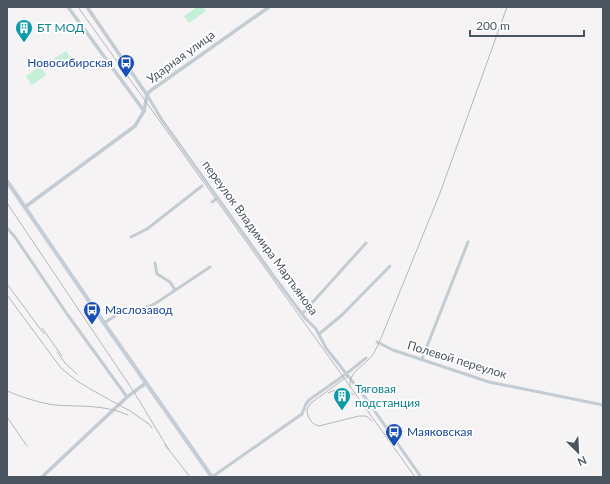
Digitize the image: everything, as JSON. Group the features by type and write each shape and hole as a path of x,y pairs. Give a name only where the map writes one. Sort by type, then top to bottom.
{"main road":[{"path":"7,181 212,477"}],"street":[{"path":"68,7 144,111"},
{"name":"переулок Владимира Мартьянова","path":"87,7 147,95 162,120 273,275 302,314 320,334 326,348 367,400 421,477"},
{"name":"Ударная улица","path":"25,207 135,126 144,111 147,95 170,77 270,7"},
{"path":"131,237 147,229 202,186"},
{"path":"212,202 218,198"},
{"path":"7,228 15,237 67,314 127,397"},
{"path":"422,359 468,242"},
{"path":"302,314 366,243"},
{"path":"155,262 157,274 170,282 175,290"},
{"path":"320,334 342,315 390,266"},
{"path":"104,323 121,312 136,312 156,303 210,267"},
{"name":"Полевой переулок","path":"378,342 393,350 489,382 603,405"},
{"path":"212,477 302,414 308,402 366,358"},
{"path":"42,477 127,397 146,383"}],"green space":[{"path":"197,7 203,7 206,11 189,23 184,16"},
{"path":"66,51 70,57 58,66 53,59"},
{"path":"40,66 46,75 32,85 26,76"}],"tram line":[{"path":"78,7 415,477"},
{"path":"350,387 353,374 371,357 379,343 440,193 507,7"},
{"path":"348,376 311,403 307,409 309,417 314,424 319,426 359,416 366,416 372,421"},
{"path":"328,393 335,390 341,390 354,395"}],"railway":[{"path":"7,203 134,392 169,450"},
{"path":"7,284 44,334"},
{"path":"7,295 61,368 77,381 130,411 149,424 152,428"},
{"path":"42,328 62,356"},
{"path":"57,352 65,363 77,374"},
{"path":"7,391 31,400 49,404 110,409 128,415"},
{"path":"7,417 27,446"},
{"path":"165,445 190,477"}],"place":[{"name":"БТ МОД","path":"24,43"},
{"name":"Новосибирская","path":"126,78"},
{"name":"Маслозавод","path":"92,325"},
{"name":"Тяговая подстанция","path":"342,411"},
{"name":"Маяковская","path":"394,447"}]}
